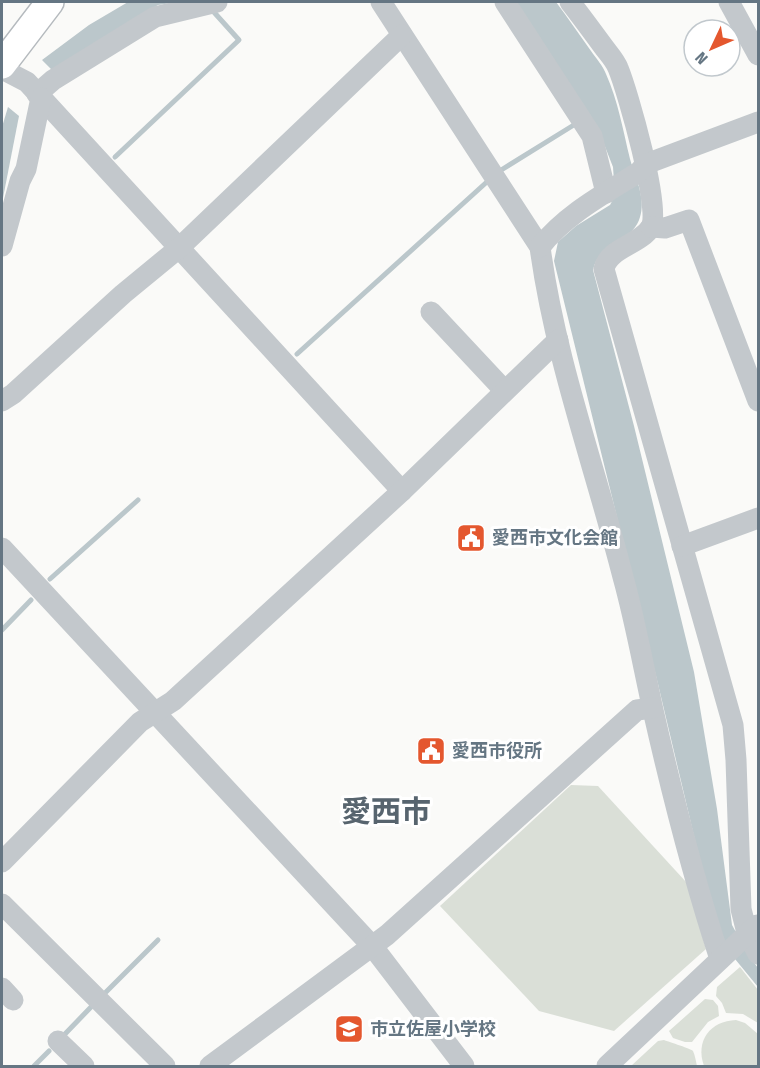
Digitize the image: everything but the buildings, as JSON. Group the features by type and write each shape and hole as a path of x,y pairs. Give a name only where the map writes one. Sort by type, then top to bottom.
{"main road":[{"path":"2,67 50,2"}],"street":[{"path":"2,246 20,181 26,169 39,96 53,80 155,17 217,2"},
{"path":"381,2 540,247 546,293 624,579 652,708 700,901 738,942 759,954"},
{"path":"505,2 592,136 609,191"},
{"path":"570,2 618,66 654,211 651,227 641,237 613,255 605,263 604,269 733,725 736,760 741,909 738,942 607,1066"},
{"path":"729,2 759,55"},
{"path":"2,401 179,248 402,35"},
{"path":"2,67 27,82 402,491"},
{"path":"540,247 554,230 642,168 759,122"},
{"path":"651,227 665,228 689,220 759,401"},
{"path":"431,312 504,390"},
{"path":"2,862 140,723 173,701 402,491 558,340"},
{"path":"682,546 759,518"},
{"path":"2,548 373,946 464,1066"},
{"path":"210,1066 373,946 637,710 652,708"},
{"path":"2,904 165,1066"},
{"path":"58,1041 84,1066"}],"shaded area":[{"path":"128,2 178,2 158,5 54,72 42,60 89,25"},
{"path":"515,2 556,2 601,65 614,95 639,187 642,202 636,226 624,238 602,253 596,260 593,270 694,672 717,809 732,925 758,968 758,987 726,948 717,933 554,261 558,242 576,226 610,205 615,196 613,167 604,144"},
{"path":"8,107 19,116 2,203 2,127"},
{"path":"571,785 598,786 687,883 706,949 614,1031 539,1011 440,906"},
{"path":"740,967 758,990 758,1023 743,1014 726,1013 716,996 717,987"},
{"path":"705,999 713,1000 718,1006 719,1016 708,1022 692,1042 673,1038 669,1031"},
{"path":"736,1020 745,1023 758,1034 758,1066 704,1066 702,1048 707,1034 719,1024"},
{"path":"664,1040 693,1051 697,1066 631,1066 658,1041"}],"waterway":[{"path":"115,157 239,40 212,10"},
{"path":"498,172 577,123"},
{"path":"297,354 489,180"},
{"path":"50,579 138,500"},
{"path":"2,630 31,600"},
{"path":"106,992 158,940"},
{"path":"65,1034 91,1007"},
{"path":"34,1066 49,1051"}],"place":[{"name":"愛西市文化会館","path":"471,538"},
{"name":"愛西市役所","path":"431,751"},
{"name":"市立佐屋小学校","path":"349,1029"}],"district":[{"name":"愛西市","path":"386,812"}]}
